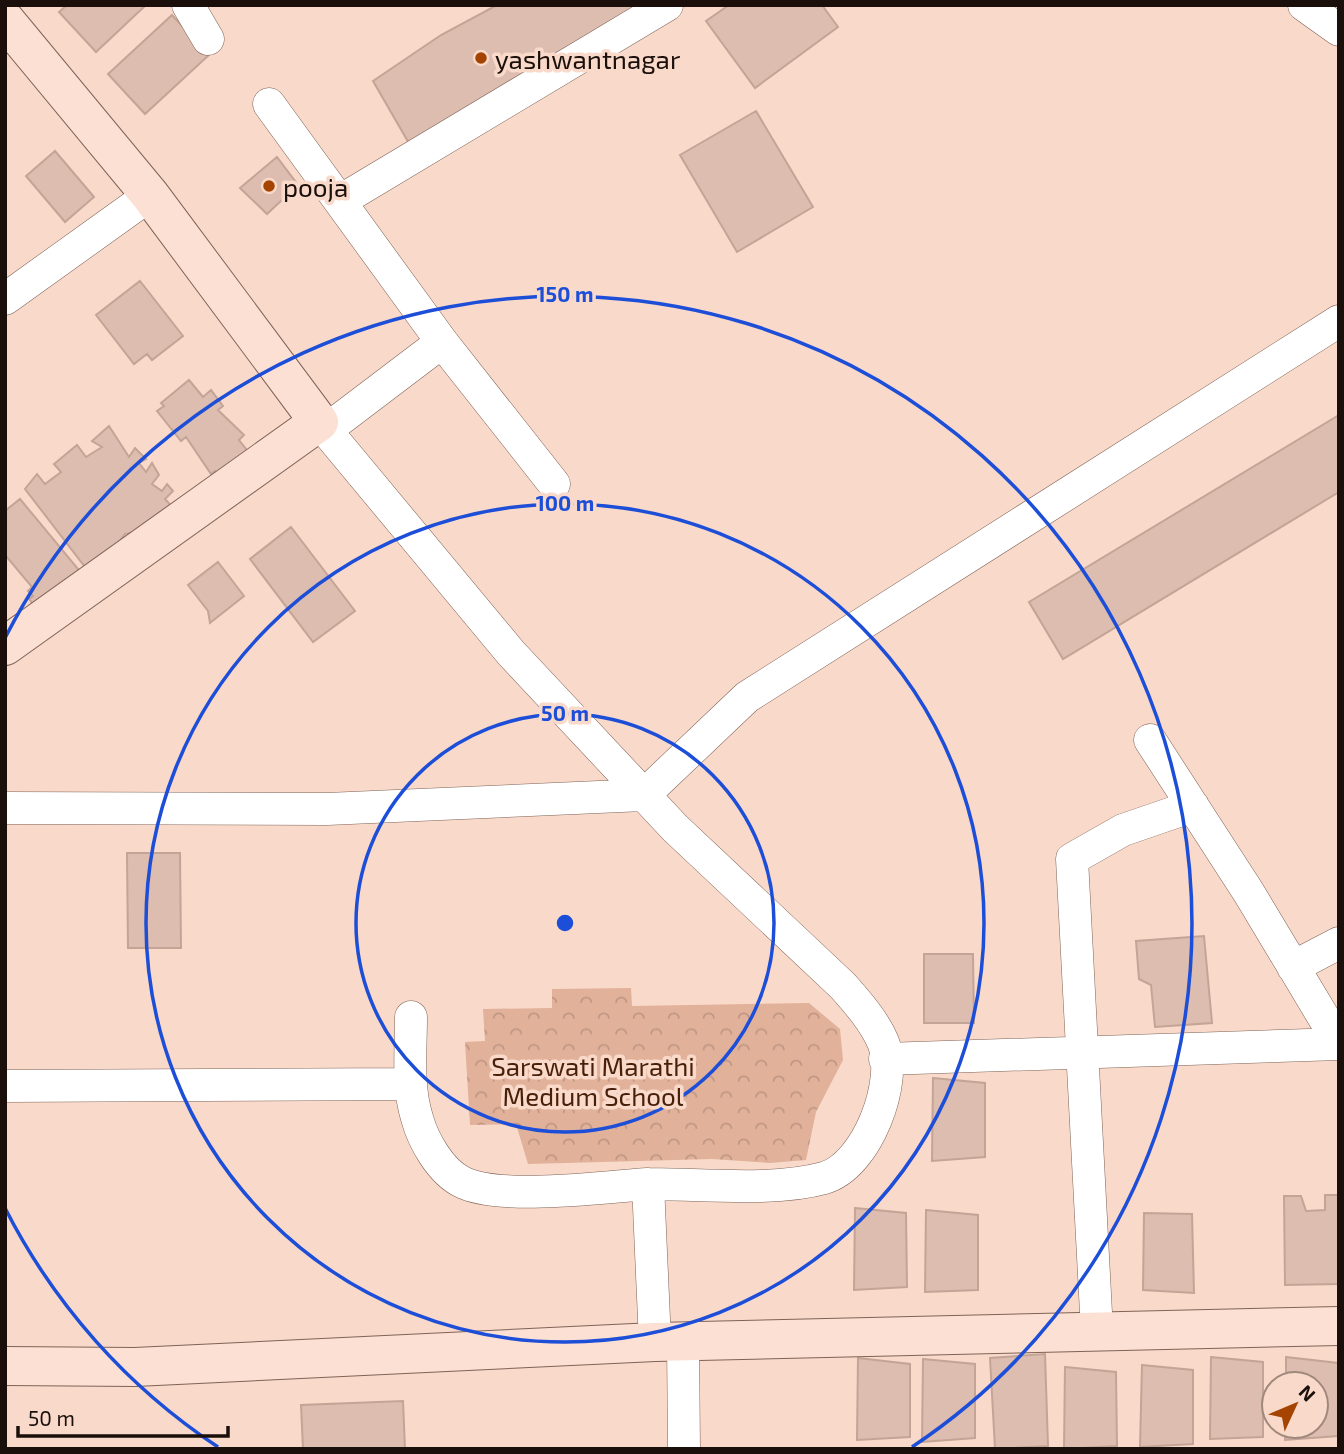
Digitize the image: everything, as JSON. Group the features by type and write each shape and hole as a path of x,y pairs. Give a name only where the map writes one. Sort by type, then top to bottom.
{"street":[{"path":"188,5 208,39"},
{"path":"340,201 667,5"},
{"path":"1304,5 1339,30"},
{"path":"5,20 150,195 322,426 511,653 675,828 843,986 867,1014 884,1045 887,1084 872,1135 854,1156 827,1178 772,1184 648,1184 506,1192 462,1183 446,1169 426,1143 416,1118 411,1084 411,1017"},
{"path":"269,104 442,342 554,484"},
{"path":"5,299 150,195"},
{"path":"5,808 327,809 644,795 747,697 1339,321"},
{"path":"5,646 442,342"},
{"path":"885,1059 1339,1044 1150,740"},
{"path":"1097,1332 1072,859 1124,831 1193,806"},
{"path":"1293,967 1339,943"},
{"path":"5,1086 411,1084"},
{"path":"648,1184 684,1449"},
{"path":"5,1366 135,1367 669,1342 1339,1326"}],"green space":[{"name":"Sarswati Marathi Medium School","path":"631,988 632,1006 809,1003 840,1029 843,1060 816,1112 806,1160 770,1163 712,1159 528,1164 516,1124 470,1125 465,1042 485,1041 483,1009 552,1008 552,989"}],"building":[{"path":"67,5 146,5 96,52 59,12"},
{"name":"yashwantnagar","path":"497,5 643,5 410,145 373,81 441,35"},
{"path":"729,5 822,5 838,27 755,88 706,21"},
{"path":"172,15 209,55 145,114 108,74"},
{"path":"756,111 813,207 737,252 680,155"},
{"path":"55,151 94,197 65,222 26,176"},
{"name":"pooja","path":"277,157 298,185 267,214 240,188"},
{"path":"140,281 183,336 152,360 147,354 134,364 96,315"},
{"path":"189,380 203,397 211,390 223,406 218,410 244,435 239,440 250,454 224,482 215,471 211,474 186,437 181,441 157,411 164,406 161,403"},
{"path":"1339,415 1339,492 1063,659 1029,602"},
{"path":"109,426 129,457 135,448 146,459 139,463 146,472 152,463 159,475 152,484 162,491 167,484 173,491 165,499 175,510 152,529 125,534 100,568 85,567 25,489 37,474 45,484 61,472 54,464 77,445 86,457 102,447 92,441"},
{"path":"20,499 88,581 39,612 29,599 33,596 28,591 32,587 5,555 5,511"},
{"path":"291,527 355,611 313,642 250,559"},
{"path":"218,562 244,596 210,623 208,611 188,585"},
{"path":"127,853 180,853 181,948 128,948"},
{"path":"1204,936 1212,1023 1155,1027 1151,985 1139,979 1136,941"},
{"path":"924,954 973,954 974,1023 924,1023"},
{"path":"933,1078 985,1083 985,1157 932,1161"},
{"path":"1325,1195 1339,1195 1339,1284 1285,1285 1284,1196 1301,1196 1306,1211 1325,1210"},
{"path":"855,1208 906,1213 907,1287 854,1290"},
{"path":"926,1210 978,1215 978,1290 925,1292"},
{"path":"1144,1213 1192,1214 1194,1293 1143,1290"},
{"path":"1045,1354 1048,1446 995,1449 990,1358"},
{"path":"1211,1357 1263,1362 1263,1370 1260,1370 1260,1437 1210,1439"},
{"path":"1286,1357 1338,1363 1338,1436 1330,1437 1330,1370 1286,1370"},
{"path":"858,1358 910,1364 910,1437 857,1440"},
{"path":"923,1359 975,1364 975,1438 922,1442"},
{"path":"1142,1365 1193,1370 1193,1444 1140,1447"},
{"path":"1065,1367 1116,1372 1117,1446 1064,1449"},
{"path":"403,1401 405,1449 303,1449 301,1405"}],"place":[{"name":"yashwantnagar","path":"481,58"},
{"name":"pooja","path":"269,186"}]}
